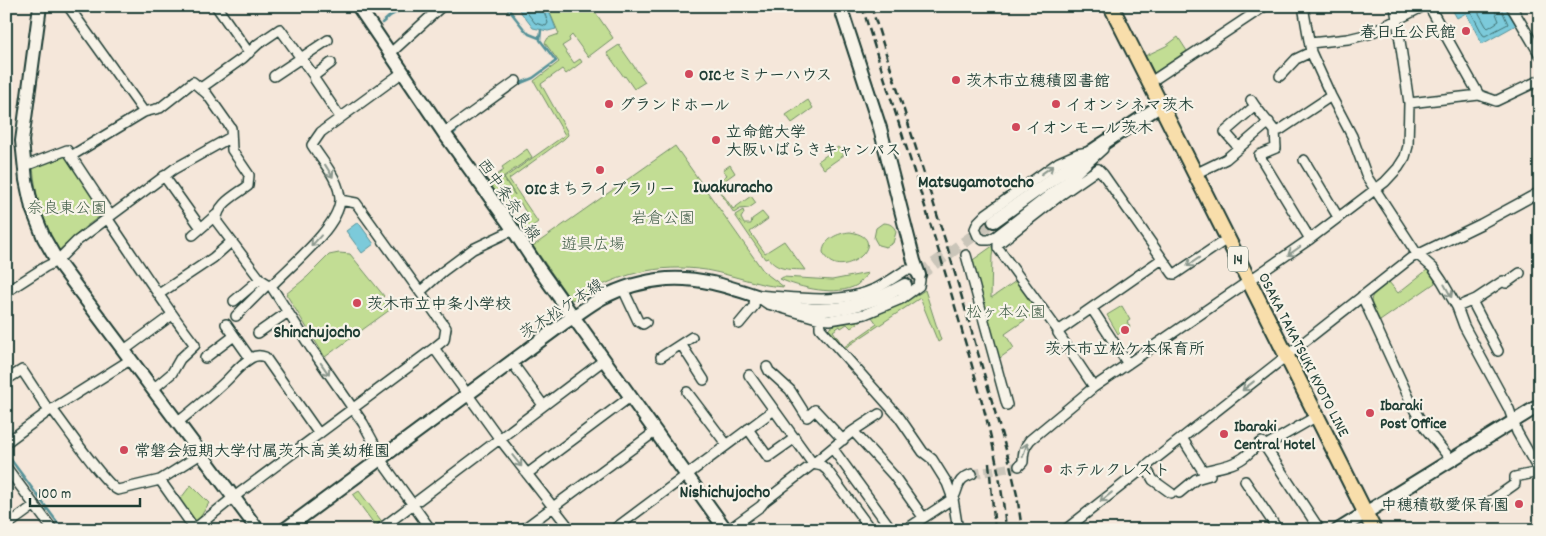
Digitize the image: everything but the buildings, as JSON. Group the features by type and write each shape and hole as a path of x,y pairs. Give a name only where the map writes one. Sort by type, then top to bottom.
{"main road":[{"name":"OSAKA TAKATSUKI KYOTO LINE","path":"1110,6 1374,530"}],"street":[{"path":"40,6 22,141 26,180 32,208 44,238 57,261 126,356 258,530"},
{"path":"68,6 144,112"},
{"path":"216,6 249,53"},
{"name":"西中条奈良線","path":"358,6 573,317 727,530"},
{"path":"390,52 442,6"},
{"path":"755,295 768,304 820,320 865,314 901,299 920,283 913,269 880,128 840,6"},
{"path":"1149,83 1265,6"},
{"path":"1303,6 1311,47 1331,96 1352,136 1367,177 1417,254 1438,275 1457,307 1464,326 1509,409 1517,432 1539,472 1515,477 1515,484 1488,503"},
{"path":"1019,466 1023,462 1025,445 1094,387 1310,239 1385,182 1398,168 1405,157 1408,146 1408,103 1395,6"},
{"path":"1280,76 1311,47 1369,34 1424,6"},
{"path":"1429,6 1480,95"},
{"path":"1511,6 1540,55"},
{"path":"201,88 280,29 314,76 340,117"},
{"path":"274,76 328,40"},
{"path":"314,76 332,63"},
{"path":"236,316 307,251 336,216 340,200 336,183 312,145 321,132 403,72"},
{"path":"1408,103 1480,95 1496,101 1540,80"},
{"path":"444,133 516,81"},
{"path":"72,156 144,112 160,108 193,82 211,99 231,128 232,150 249,175 248,186 222,206 216,215 193,234"},
{"path":"1280,130 1331,96"},
{"path":"1239,148 1225,132 1253,103 1276,131 1276,148 1259,155 1310,239"},
{"path":"994,221 1160,105"},
{"path":"1195,174 1226,159 1269,122"},
{"path":"1092,151 1077,154 1059,162 986,214 978,222 975,229 978,236 982,240 989,240 996,236 1071,178 1103,149 1115,135"},
{"path":"6,292 57,261 77,240 174,169 231,137"},
{"path":"25,166 67,150 172,315 195,345 180,359 172,373 152,390"},
{"path":"1304,160 1338,217"},
{"path":"1060,330 999,251 998,244 1092,172 1098,169 1102,174 1173,274 1227,239"},
{"path":"164,176 201,228"},
{"path":"1065,530 1417,254 1481,224 1540,192"},
{"path":"160,480 194,529 444,340 446,328 356,203 340,200"},
{"path":"216,215 217,222 231,242 260,279 269,285 288,312 310,348 363,423 381,458 431,530"},
{"path":"420,292 472,249 513,230"},
{"path":"159,294 214,258 231,242"},
{"path":"966,256 1007,405"},
{"path":"1094,387 1058,333 1162,259"},
{"path":"755,295 804,299 844,298 876,288 913,269"},
{"path":"1457,307 1472,301 1520,273"},
{"path":"234,301 260,279"},
{"name":"茨木松ケ本線","path":"284,530 467,393 573,317 603,298 623,289 651,281 684,279 710,282 803,309 839,309 871,302 905,285"},
{"path":"623,289 638,321 643,324 646,322"},
{"path":"739,324 754,306 755,295"},
{"path":"1362,296 1415,411 1425,428 1452,461"},
{"path":"1472,301 1498,350"},
{"path":"1092,309 1128,364"},
{"path":"258,333 288,312"},
{"path":"6,440 7,442 126,356 172,315"},
{"path":"820,320 820,328 899,417 923,452 932,459 947,483 953,499 958,530"},
{"path":"226,324 250,358"},
{"path":"205,358 234,336"},
{"path":"661,357 692,337"},
{"path":"681,344 704,380"},
{"path":"434,348 499,438 571,530"},
{"path":"178,423 227,380 239,366 250,358 261,355 265,357 319,434"},
{"path":"379,530 604,360"},
{"path":"767,367 790,390 807,417 815,410 843,440"},
{"path":"516,368 543,405"},
{"path":"6,380 22,370 51,410 114,489 118,490 160,480 201,454"},
{"path":"749,375 813,464 822,466 827,470 872,530"},
{"path":"687,392 726,445"},
{"path":"527,474 630,396"},
{"path":"1338,530 1540,405"},
{"path":"614,530 774,410"},
{"path":"727,530 761,506 853,432 879,414"},
{"path":"1265,446 1317,416"},
{"path":"748,429 768,457 795,438"},
{"path":"522,530 656,431"},
{"path":"853,432 894,476 923,517"},
{"path":"1182,438 1206,474"},
{"path":"1145,466 1153,480 1175,493 1196,479 1243,458 1262,442 1320,530"},
{"path":"833,449 892,530"},
{"path":"6,467 54,530"},
{"path":"905,530 953,499 958,484 962,479 972,474"},
{"path":"1246,481 1278,530"},
{"path":"6,526 35,505"}],"green space":[{"path":"547,6 591,6 613,38 588,57 572,35 569,38 570,41 562,46 574,63 580,59 582,62 566,74 562,69 541,84 568,135 509,179 538,222 524,233 517,224 529,218 520,202 508,210 487,182 504,170 502,167 527,149 532,157 503,177 515,195 504,178 565,135 534,81 559,62 545,43 548,38 559,34"},
{"path":"1178,37 1187,51 1154,73 1145,56 1166,46"},
{"path":"619,45 645,82 634,89 607,53"},
{"path":"808,100 813,108 792,123 786,115"},
{"name":"岩倉公園","path":"675,146 764,272 784,287 765,285 706,270 672,268 622,277 606,283 577,300 570,299 533,246"},
{"path":"838,147 844,155 824,169 818,161"},
{"name":"奈良東公園","path":"64,154 103,214 57,252 47,232 40,211 33,167"},
{"path":"730,165 735,173 717,186 733,209 751,196 756,203 749,208 740,209 734,213 715,185 727,175 723,170"},
{"path":"743,210 744,213 741,218 744,224 751,224 752,219 762,212 768,219 750,232 765,253 784,241 805,270 780,267 768,258 765,259 735,215"},
{"path":"883,223 891,225 896,232 893,243 886,247 878,245 874,238 876,228"},
{"path":"850,232 863,236 867,243 866,251 850,263 839,265 830,261 823,252 826,244 836,235"},
{"name":"松ヶ本公園","path":"994,245 991,298 1016,281 1038,311 1005,334 1014,348 997,360 970,262"},
{"path":"339,253 350,254 384,296 382,298 391,309 325,357 286,294 307,277 329,255"},
{"path":"1427,270 1434,277 1435,283 1380,321 1371,299 1376,292 1389,282 1398,293"},
{"path":"868,273 857,285 849,289 829,291 808,288 780,279 783,277 832,280"},
{"path":"925,290 941,340 938,342 920,298 845,348 845,351 827,330 834,325 862,320 851,328 847,324 833,331 844,347 877,324 872,317 906,302"},
{"path":"1122,306 1130,320 1127,322 1130,327 1118,334 1107,315"},
{"path":"191,485 209,503 196,524 178,502"},
{"path":"359,491 383,523 377,528 353,495"}],"water":[{"path":"516,6 547,6 556,29 548,31 533,28"},
{"path":"1450,6 1504,6 1516,25 1482,44 1466,13 1457,18"},
{"path":"358,222 374,244 362,253 346,231"}],"waterway":[{"path":"382,23 390,16 409,6"},
{"path":"506,6 529,34 539,38 539,36"},
{"path":"516,85 533,78 556,61 540,40 541,30"},
{"path":"453,134 461,126"},
{"path":"6,453 63,530"}],"tunnel":[{"path":"905,285 994,221"},
{"path":"972,474 1019,466"}],"railway":[{"path":"862,6 940,255 977,385 1000,481 1006,530"},
{"path":"871,6 947,246 1009,460 1022,530"},
{"path":"989,463 995,530"}],"place":[{"name":"春日丘公民館","path":"1466,31"},
{"name":"OICセミナーハウス","path":"689,74"},
{"name":"茨木市立穂積図書館","path":"956,80"},
{"name":"グランドホール","path":"609,104"},
{"name":"イオンシネマ茨木","path":"1056,104"},
{"name":"イオンモール茨木","path":"1016,127"},
{"name":"立命館大学 大阪いばらきキャンパス","path":"716,140"},
{"name":"OICまちライブラリー","path":"600,170"},
{"name":"茨木市立中条小学校","path":"357,303"},
{"name":"茨木市立松ケ本保育所","path":"1125,330"},
{"name":"Ibaraki Post Office","path":"1370,413"},
{"name":"Ibaraki Central Hotel","path":"1224,434"},
{"name":"常磐会短期大学付属茨木高美幼稚園","path":"124,450"},
{"name":"ホテルクレスト","path":"1048,469"},
{"name":"中穂積敬愛保育園","path":"1519,504"}],"district":[{"name":"Matsugamotocho","path":"976,181"},
{"name":"Iwakuracho","path":"733,186"},
{"name":"Shinchujocho","path":"317,331"},
{"name":"Nishichujocho","path":"725,491"}],"park label":[{"name":"遊具広場","path":"593,243"}]}
